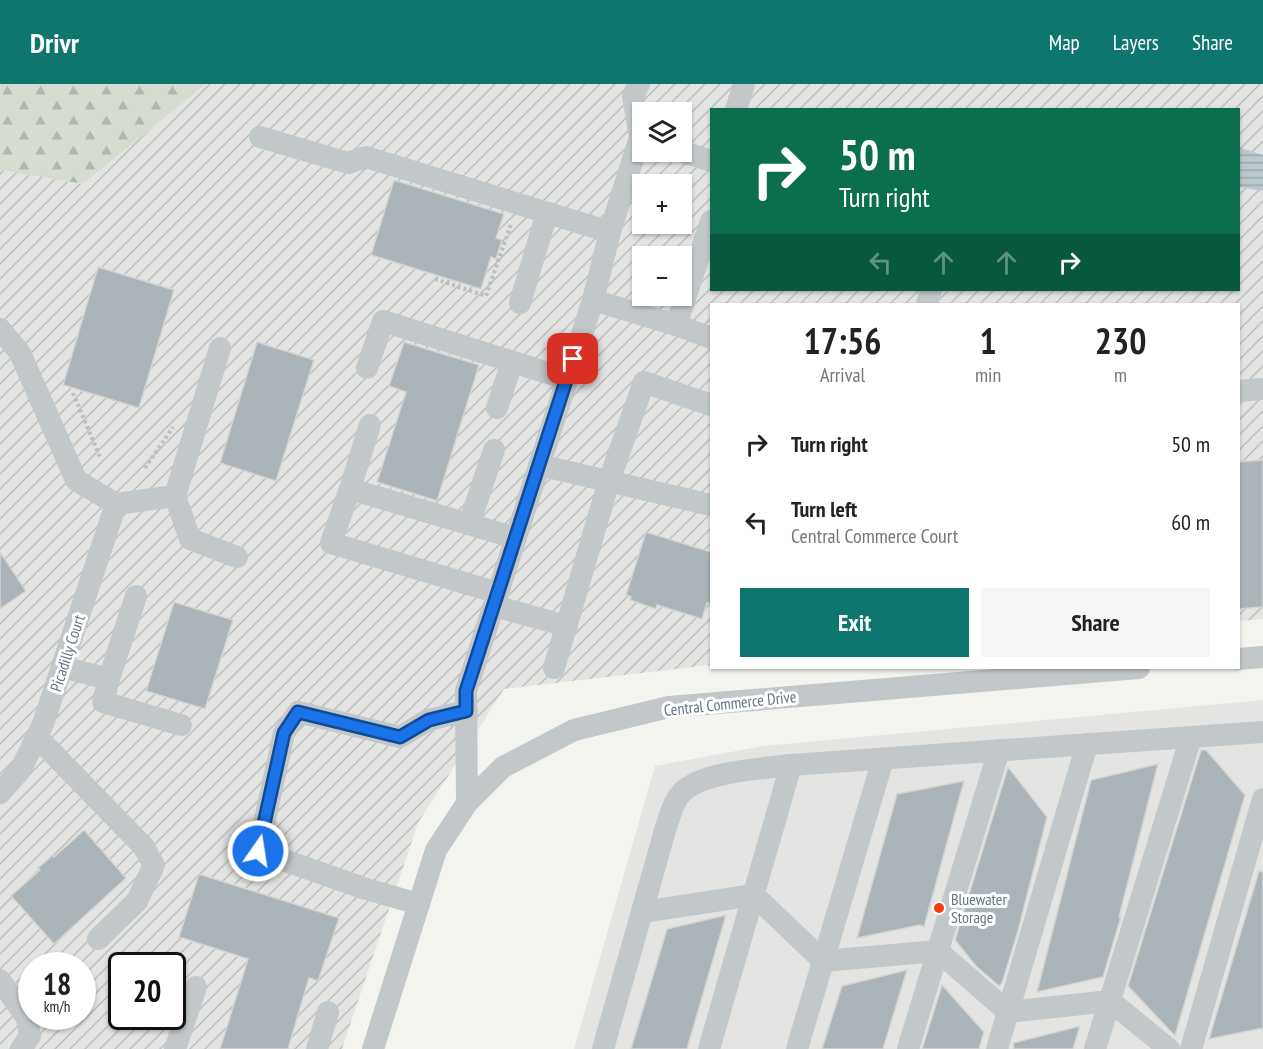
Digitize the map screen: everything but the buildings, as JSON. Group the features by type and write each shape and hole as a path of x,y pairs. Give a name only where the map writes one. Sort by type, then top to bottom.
{"street":[{"path":"737,108 744,84"},
{"path":"260,137 348,163 366,158 610,232"},
{"path":"692,154 710,158"},
{"path":"467,802 466,691 593,300 610,232 633,162"},
{"path":"520,303 548,213"},
{"path":"676,325 710,224"},
{"path":"593,300 710,338"},
{"path":"367,368 383,321 567,379"},
{"path":"0,329 20,353 76,480 116,504 175,496"},
{"path":"220,348 175,496 190,539 237,557"},
{"path":"497,408 512,362"},
{"path":"554,668 609,481 644,382 710,405"},
{"path":"1240,391 1263,389"},
{"path":"370,425 331,543 496,599 567,626"},
{"path":"469,524 494,450"},
{"path":"539,465 710,505"},
{"path":"350,489 516,538"},
{"name":"Picadilly Court","path":"0,793 21,769 43,724 116,504"},
{"path":"136,596 103,702 181,725"},
{"path":"1240,659 1263,657"},
{"path":"62,667 109,679"},
{"name":"Central Commerce Drive","path":"373,1049 436,850 467,802 503,767 574,730 669,707 1127,669"},
{"path":"419,904 366,889 258,851 284,733 298,712 400,737 429,720 466,711"},
{"path":"603,1049 666,826 679,795 703,780 791,765 1263,732"},
{"path":"37,736 143,846 154,865 137,901 98,939"},
{"path":"1095,1049 1191,737"},
{"path":"997,1049 1087,744"},
{"path":"908,1049 999,750"},
{"path":"797,1049 883,759"},
{"path":"709,1049 791,765"},
{"path":"1191,1049 1263,799"},
{"path":"754,895 823,961 938,951 1008,1012 1110,1001 1169,1049"},
{"path":"642,912 754,895"},
{"path":"0,980 27,1018 30,1036 21,1049"},
{"path":"175,1049 196,987"},
{"path":"317,1049 328,1012"}],"path":[{"path":"435,279 486,297 518,204"},
{"path":"74,393 100,457"},
{"path":"145,468 178,418"}],"shaded area":[{"path":"206,84 1263,84 1263,619 1240,621 1240,303 710,303 710,665 504,689 418,823 342,1049 0,1049 0,170 83,184"},
{"path":"1240,148 1263,155 1263,191 1240,187"},
{"name":"Bluewater Storage","path":"1263,700 1263,1049 574,1049 655,766 763,746"}],"green space":[{"path":"0,84 206,84 83,184 0,170"}],"place":[{"name":"Bluewater Storage","path":"939,908"}],"route":[{"path":"258,851 284,733 298,712 400,737 429,720 466,711 466,691 573,359"}]}
